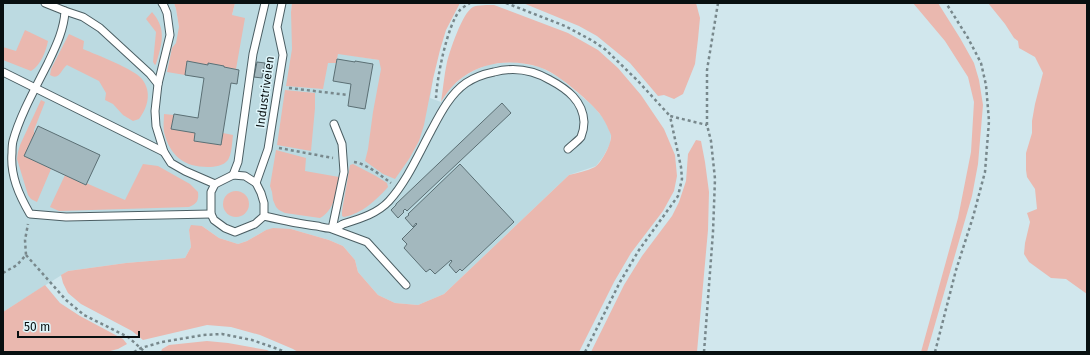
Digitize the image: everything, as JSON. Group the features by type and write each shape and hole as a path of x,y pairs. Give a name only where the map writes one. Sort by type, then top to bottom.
{"lane":[{"path":"44,3 83,17 100,28 150,74 158,84"},
{"path":"162,3 167,13 170,35 158,84 155,111 156,126 164,152 171,163 215,184"},
{"name":"Industriveien","path":"233,175 238,162 253,54 265,3"},
{"name":"Industriveien","path":"256,183 268,149 278,86 282,55 277,27 282,3"},
{"path":"66,11 65,21 59,40 24,112 12,142 11,160 13,174 18,193 30,214 66,217 211,214"},
{"path":"332,229 366,217 388,202 406,179 437,118 450,99 466,82 477,77 501,70 514,69 542,75 563,87 580,105 584,127 580,137 568,149"},
{"path":"3,72 164,152"},
{"path":"332,229 344,172 342,144 334,124"},
{"path":"233,175 245,176 256,183 264,203 264,216 255,224 235,232 225,228 214,220 211,214 211,192 215,184 233,175"},
{"path":"264,216 332,229 367,242 406,285"}],"path":[{"path":"437,118 436,96 439,73 446,42 454,20 461,10 470,3"},
{"path":"506,3 565,26 593,41 606,50 638,81 670,116 681,167 682,179 678,196 635,256 620,282 585,352"},
{"path":"704,352 713,232 715,179 711,141 707,125 707,70 718,3"},
{"path":"935,352 956,270 973,217 985,172 989,120 986,85 981,63 968,38 946,3"},
{"path":"278,86 348,95"},
{"path":"670,116 707,125"},
{"path":"30,214 24,240 26,255 66,300 84,315 128,337 145,352"},
{"path":"3,273 17,265 26,255"},
{"path":"134,352 141,348 162,342 204,335 222,334 252,340 278,348 285,352"}],"shaded area":[{"path":"3,3 174,3 179,27 232,15 235,3 292,3 291,13 343,54 379,60 433,79 430,98 441,102 450,88 463,77 490,64 514,62 540,67 560,78 593,106 604,119 611,134 610,144 596,166 569,175 444,294 418,305 395,303 378,295 358,272 355,260 343,246 329,240 291,229 266,230 247,241 238,244 219,238 202,226 189,230 191,247 185,258 126,263 68,271 3,312"},
{"path":"174,3 235,3 232,15 245,18 236,69 209,63 208,65 187,61 185,75 167,72 172,48 176,43 179,27"},
{"path":"292,3 460,3 446,30 440,50 424,125 419,141 395,179 383,174 365,161 381,69 379,60 338,54 336,63 328,63 323,89 286,86 292,49"},
{"path":"523,3 696,3 700,18 695,64 683,94 674,99 664,95 658,96 630,63 597,36 579,26"},
{"path":"913,3 938,3 974,63 979,80 983,105 978,164 972,196 927,352 921,352 958,218 971,152 974,102 968,77 945,41"},
{"path":"988,3 1087,3 1087,294 1066,279 1051,278 1029,262 1024,254 1030,222 1027,213 1037,209 1035,189 1027,177 1026,153 1032,133 1032,121 1035,104 1043,73 1035,57 1019,48 1018,41 1014,38"},
{"path":"480,5 494,5 568,33 598,50 618,68 641,95 664,129 675,155 677,176 674,191 663,211 631,253 614,282 579,352 298,352 260,335 231,327 207,325 143,340 132,331 81,304 68,293 61,275 68,271 126,263 185,258 191,247 189,230 191,225 202,226 219,238 238,244 273,228 291,229 329,240 343,246 355,260 358,272 378,295 395,303 418,305 444,294 569,175 589,170 598,165 606,152 611,138 611,134 605,122 586,99 557,76 529,64 510,62 481,68 463,77 457,82 448,91 441,102 447,62 461,24 473,7"},
{"path":"152,12 160,24 162,37 160,50 155,65 153,62 156,32 146,19"},
{"path":"25,30 48,41 40,62 31,71 3,60 3,47 16,51"},
{"path":"69,34 84,41 83,49 124,67 142,79 147,89 148,99 145,110 139,119 133,121 123,115 113,104 105,100 106,93 99,81 67,65 58,76 56,77 50,75 51,69"},
{"path":"285,90 315,93 311,151 277,145"},
{"path":"41,100 45,102 34,130 34,135 24,156 51,169 37,202 31,199 28,195 17,159 20,145"},
{"path":"164,114 174,115 171,129 195,133 194,141 221,145 223,133 233,135 228,160 221,165 208,167 192,165 179,158 170,148 164,132"},
{"path":"696,140 701,141 709,192 708,230 697,352 591,352 624,285 642,256 672,216 679,202 686,181 688,154"},
{"path":"276,150 306,158 305,171 339,177 334,200 325,215 320,218 285,213 276,207 270,186"},
{"path":"143,164 158,166 190,184 198,192 197,201 194,205 189,207 59,211 50,207 65,175 85,185 86,183 125,200"},
{"path":"353,164 387,183 388,187 373,202 363,209 357,213 344,217 342,216 342,211 350,165"},
{"path":"236,191 245,195 249,204 245,213 236,217 227,213 223,204 227,195"},
{"path":"45,285 60,303 80,316 123,339 127,344 118,349 106,352 3,352 3,312"},
{"path":"207,341 228,343 271,352 161,352 162,349 169,345"}],"building":[{"path":"337,59 373,64 365,109 348,106 351,84 333,81"},
{"path":"187,61 208,65 208,63 239,70 237,84 231,83 221,145 194,141 195,133 171,129 174,114 198,118 204,78 185,75"},
{"path":"257,62 265,63 262,78 254,77"},
{"path":"502,103 511,113 407,211 405,209 398,218 391,210 396,204"},
{"path":"38,126 100,155 86,185 24,156"},
{"path":"460,164 514,222 462,271 460,269 456,273 449,265 452,261 451,260 435,274 430,269 426,272 404,248 407,244 402,239 417,224 416,223 413,227 405,218"}]}
